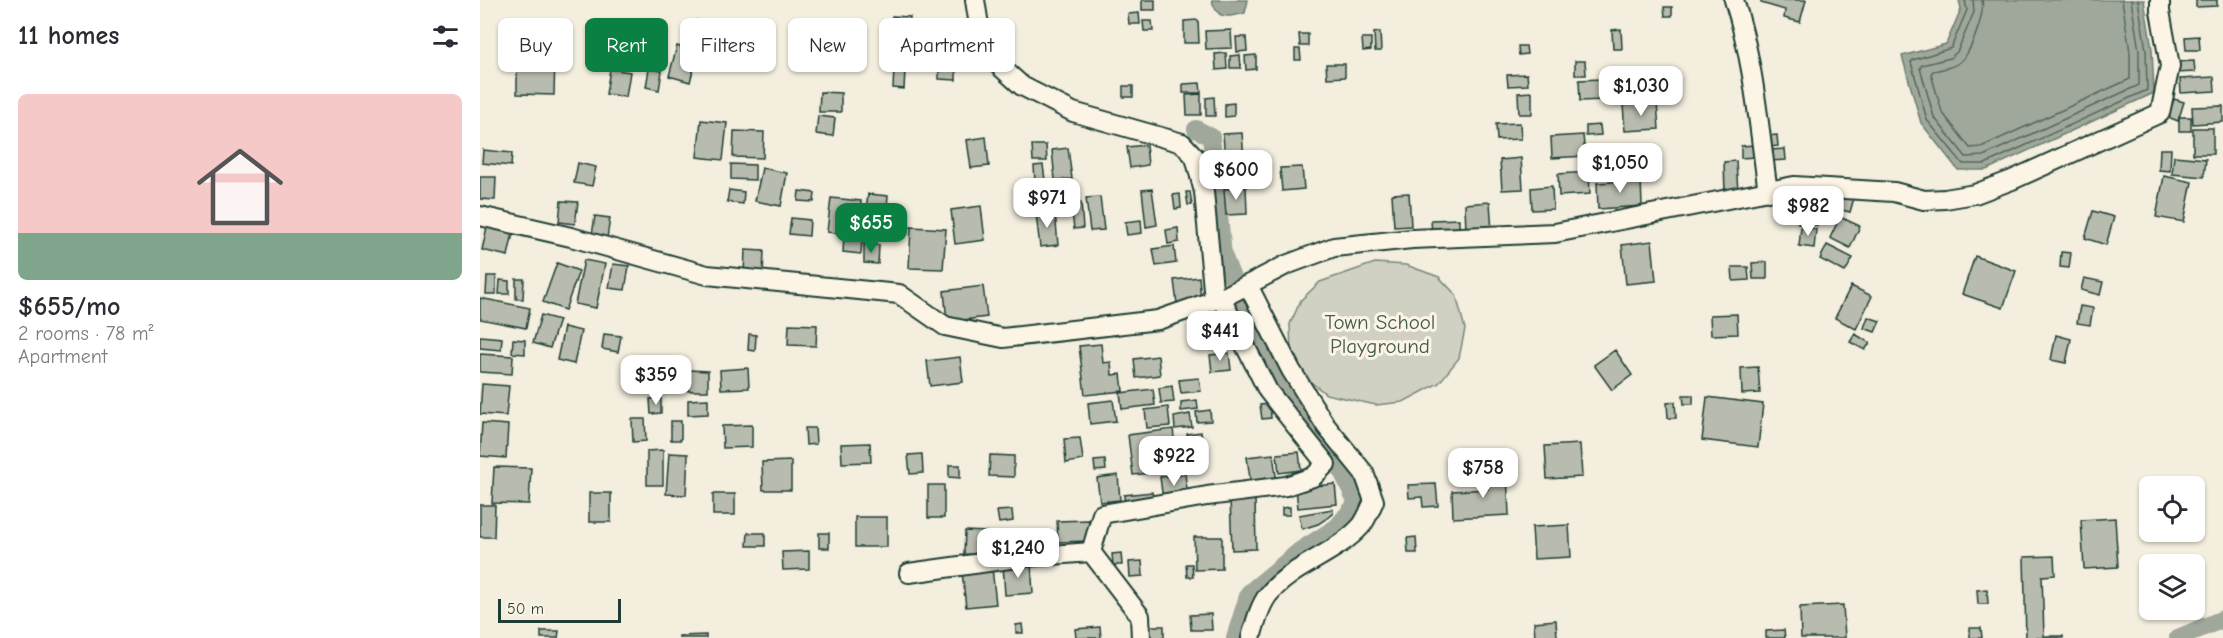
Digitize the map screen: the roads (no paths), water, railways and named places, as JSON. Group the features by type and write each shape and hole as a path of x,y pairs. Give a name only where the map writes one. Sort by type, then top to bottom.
{"street":[{"path":"975,0 983,51 1022,86 1073,112 1182,143 1195,157 1204,192 1220,298 1268,391 1326,464 1313,477 1286,486 1207,496 1102,514 1090,552"},
{"path":"1734,0 1742,26 1755,94 1768,192"},
{"path":"480,216 571,237 707,275 899,294 945,326 1004,338 1158,320 1220,298 1286,265 1334,247 1412,239 1555,233 1794,186 1894,192 1924,200 1976,194 2160,113 2170,66 2160,0"},
{"path":"1250,284 1292,370 1326,426 1364,473 1374,501 1362,525 1339,545 1279,585 1267,596 1251,638"},
{"path":"909,573 1025,557 1090,552"},
{"path":"1090,552 1125,593 1140,616 1141,638"}],"water":[{"path":"1212,0 1248,0 1245,13 1224,16 1214,7"},
{"path":"1959,0 2144,0 2152,49 2154,93 1986,170 1958,170 1921,123 1902,56 1946,44 1961,9"}],"waterway":[{"path":"1196,129 1211,137 1223,255 1247,316 1296,408 1339,465 1357,503 1337,527 1301,550 1249,593 1235,638"},
{"path":"2178,638 2223,619"}],"park label":[{"name":"Town School Playground","path":"1380,334"}]}
